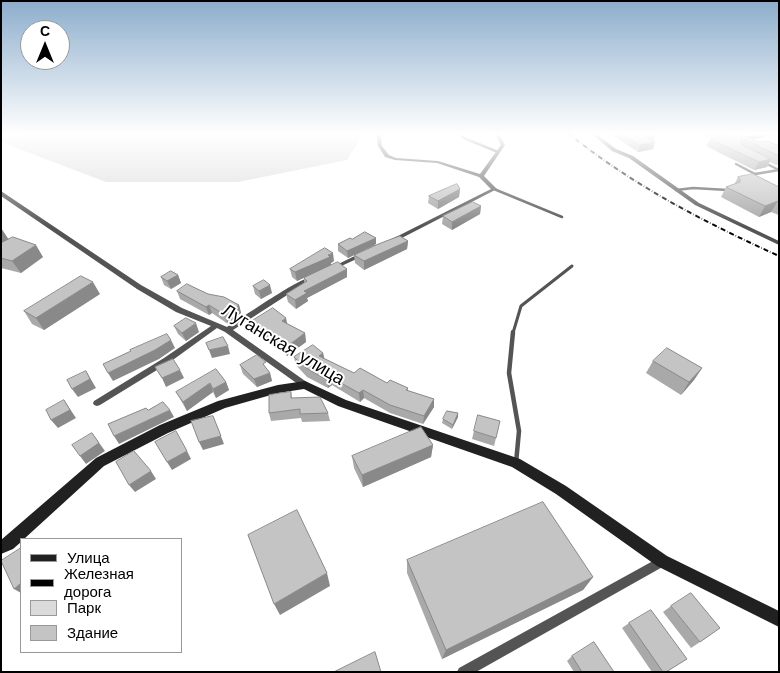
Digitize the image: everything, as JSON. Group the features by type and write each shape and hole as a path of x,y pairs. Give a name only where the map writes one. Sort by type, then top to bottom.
{"street":[{"path":"382,246 494,189 481,176 445,164"},
{"path":"481,176 489,164"},
{"path":"641,164 676,190 727,220 779,243"},
{"name":"Луганская улица","path":"1,193 139,286 179,310 228,330 304,385 342,403 516,462 560,490 662,561 779,619"},
{"path":"327,271 373,250"},
{"path":"228,330 296,286 319,274"},
{"path":"97,403 167,360 217,325"},
{"path":"1,547 8,544 100,462 164,429 222,404 278,389 304,385"},
{"path":"463,672 662,561"}],"lane":[{"path":"737,164 755,174 779,170"},
{"path":"768,164 779,170"},
{"path":"676,190 693,188 712,191 732,190"},
{"path":"494,189 562,217"},
{"path":"516,462 519,431 509,372 512,336 518,313 521,306 572,266"}],"green space":[{"path":"60,164 325,164 238,182 106,182"}],"building":[{"path":"753,174 779,187 779,202 765,206 726,187 740,182 738,177"},
{"path":"457,184 460,189 438,201 429,196"},
{"path":"473,202 481,206 452,222 443,216"},
{"path":"365,232 376,238 347,251 338,244 350,238 352,239"},
{"path":"400,236 408,241 364,261 354,255 376,245"},
{"path":"13,237 36,245 12,261 1,258 1,243"},
{"path":"325,248 333,253 328,255 330,257 295,272 290,269"},
{"path":"338,262 347,269 304,291 307,293 295,300 286,294 307,281 304,278"},
{"path":"171,271 178,275 167,281 161,277"},
{"path":"81,276 93,282 36,318 24,311"},
{"path":"264,280 270,285 259,291 253,286"},
{"path":"187,284 208,294 224,297 239,305 225,315 209,305 206,307 177,291"},
{"path":"273,308 286,318 282,321 305,333 285,348 252,321"},
{"path":"186,318 196,323 182,333 174,326"},
{"path":"167,334 171,340 108,373 103,364"},
{"path":"223,337 228,346 209,350 206,343"},
{"path":"313,345 323,353 319,356 354,373 360,368 387,383 390,380 408,388 406,390 434,399 424,416 390,405 363,390 359,393 330,377 327,380 306,368 294,357"},
{"path":"667,348 702,368 689,382 653,361"},
{"path":"257,355 266,362 263,364 270,373 254,379 240,365"},
{"path":"173,359 180,370 162,378 155,367"},
{"path":"216,369 226,382 213,389 210,383 183,402 176,392"},
{"path":"86,371 90,379 72,389 67,380"},
{"path":"291,392 291,398 320,397 328,413 300,414 300,409 269,413 269,395"},
{"path":"64,400 70,410 51,420 46,410"},
{"path":"163,402 170,410 114,436 108,424 146,408 148,410"},
{"path":"447,411 458,413 453,425 443,419"},
{"path":"478,415 500,421 496,438 474,431"},
{"path":"213,416 221,436 199,442 191,421"},
{"path":"421,427 433,445 362,475 352,456"},
{"path":"176,431 187,451 167,462 155,442"},
{"path":"92,433 99,443 80,456 72,445"},
{"path":"134,451 151,471 129,485 116,462"},
{"path":"543,502 593,577 446,650 407,560"},
{"path":"297,510 327,573 274,604 248,535"},
{"path":"20,549 20,584 14,589 1,561"},
{"path":"691,593 720,628 700,642 671,606"},
{"path":"651,610 687,659 666,672 663,672 629,623"},
{"path":"594,642 614,672 582,672 572,656"},
{"path":"375,652 381,672 334,672"}],"railway":[{"path":"610,164 643,186 696,216 779,256"}]}
